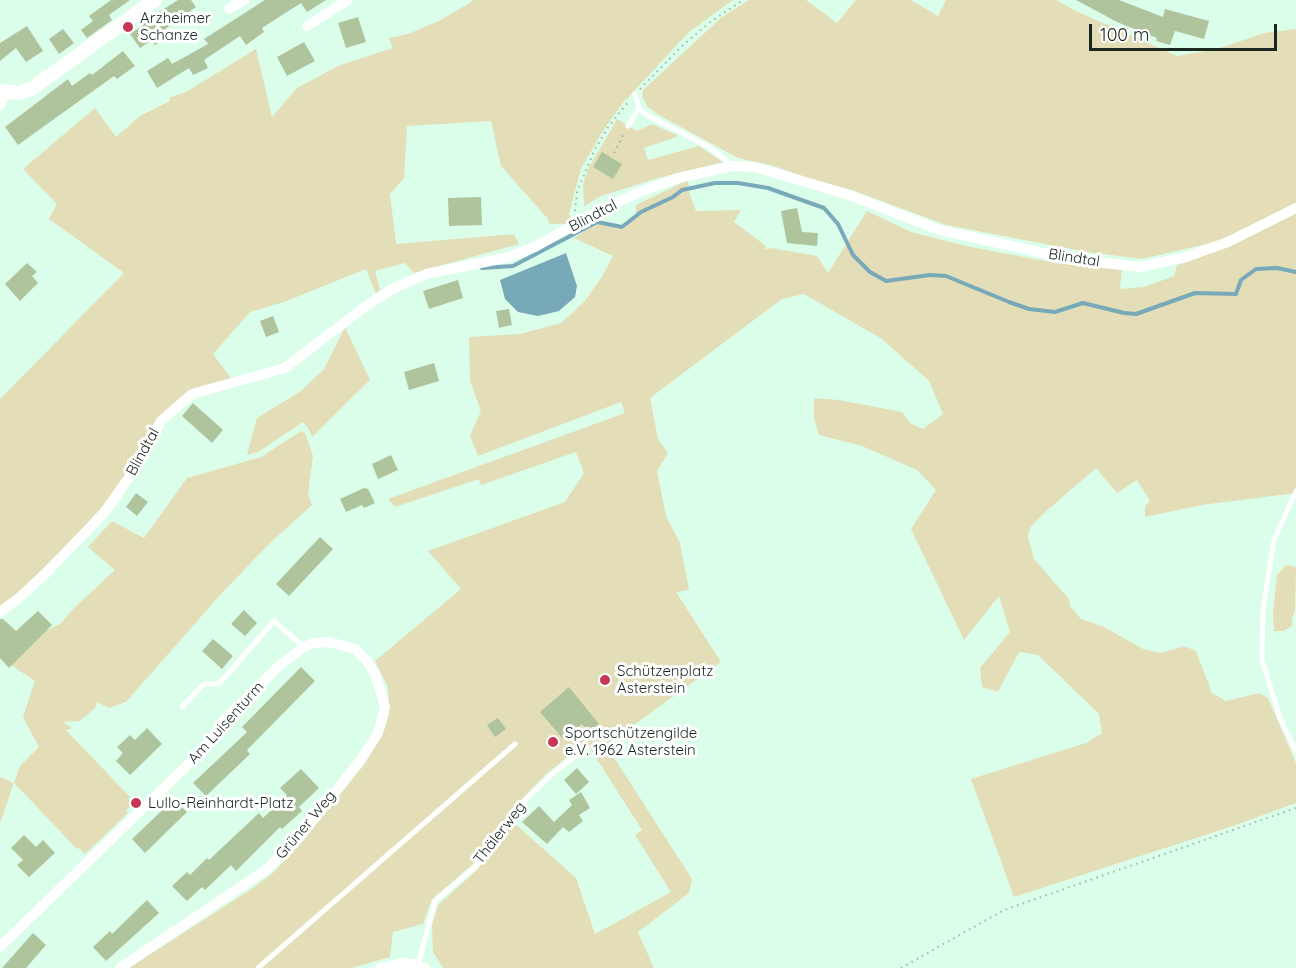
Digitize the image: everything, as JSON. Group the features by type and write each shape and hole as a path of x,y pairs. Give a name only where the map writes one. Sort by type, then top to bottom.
{"street":[{"path":"2,96 31,89 155,0"},
{"path":"229,9 244,0"},
{"path":"308,26 348,0"},
{"name":"Blindtal","path":"0,612 45,574 104,513 133,472 161,421 192,394 285,368 392,289 426,274 505,258 535,247 637,193 678,178 733,166 771,171 849,195 940,230 1070,260 1141,267 1186,257 1228,243 1296,208"},
{"name":"Am Luisenturm","path":"0,947 208,745 222,722 281,664 304,646 329,642"},
{"name":"Grüner Weg","path":"120,968 250,882 281,857 362,758 378,733 385,707 376,676 367,661 355,650 329,642"},
{"path":"381,968 404,963 422,966"}],"lane":[{"path":"635,94 639,108 645,114 709,147 733,166"},
{"path":"628,126 639,108"},
{"path":"1296,492 1274,540 1263,609 1262,660 1280,718 1296,751"},
{"path":"182,707 204,684 219,684 274,621 304,646"},
{"path":"258,968 514,744"},
{"name":"Thälerweg","path":"422,966 435,901 475,867 517,808 552,774 587,747"}],"path":[{"path":"575,208 581,182 595,149 620,111 682,46 709,23 743,0"},
{"path":"614,153 628,126"},
{"path":"901,968 1004,910 1296,808"}],"shaded area":[{"path":"474,0 733,0 689,32 622,104 581,169 569,214 572,221 565,224 549,224 548,219 501,166 491,121 407,126 404,178 390,194 396,244 514,234 519,244 414,273 405,263 375,271 380,290 376,294 366,269 284,302 250,312 213,354 231,378 188,393 163,413 134,457 121,485 75,537 0,608 0,399 124,273 49,219 57,204 23,169 95,108 116,137 140,116 170,101 169,98 186,92 256,49 272,117 297,88 338,66 393,48 389,38 408,34 439,21"},
{"path":"749,0 806,0 837,23 856,0 911,0 938,16 946,0 1056,0 1177,56 1217,49 1264,33 1296,29 1296,204 1219,241 1142,259 1087,252 946,225 852,190 813,180 774,166 738,158 657,114 647,106 642,96 643,90 722,17"},
{"path":"617,119 637,131 652,124 679,136 644,148 648,160 699,146 723,162 655,179 601,196 584,206 583,185 588,169"},
{"path":"688,180 689,192 696,211 741,210 734,222 766,246 764,249 771,248 817,256 828,273 867,211 911,232 966,246 1056,263 1122,270 1120,289 1144,287 1174,276 1177,265 1198,258 1296,212 1296,493 1202,505 1145,517 1145,506 1150,501 1137,480 1117,493 1096,468 1044,513 1030,528 1028,537 1034,559 1069,599 1070,606 1081,619 1104,627 1143,649 1161,653 1184,646 1196,651 1212,693 1226,701 1259,693 1268,698 1296,763 1296,803 1233,826 1014,897 971,779 1086,743 1102,733 1099,714 1038,655 1019,652 998,692 982,687 980,668 1010,632 999,596 964,640 911,529 936,490 917,470 862,446 819,435 814,418 814,398 839,400 902,412 910,423 923,429 943,414 929,381 882,339 804,294 782,299 650,398 658,439 668,453 657,471 666,516 680,543 689,590 676,592 721,662 606,745 692,879 689,893 638,932 654,968 443,968 433,952 432,925 438,905 477,870 512,821 576,878 595,934 671,892 635,835 642,830 586,742 545,775 515,806 472,865 432,899 423,924 393,932 390,957 352,968 129,968 274,872 303,841 364,765 385,728 389,714 388,688 375,661 461,589 428,551 565,502 584,473 576,452 481,485 479,479 395,507 388,499 625,413 621,402 478,456 470,436 481,411 470,381 469,337 520,334 561,323 585,301 613,256 574,238 597,223 623,229 636,218 636,205"},
{"path":"345,327 370,380 312,437 303,422 258,452 247,455 257,418 301,391 324,369"},
{"path":"301,431 305,433 313,456 308,495 312,505 271,542 221,594 126,702 109,708 97,702 95,708 80,721 63,722 72,728 66,730 130,797 128,799 133,804 126,810 128,813 85,854 79,848 77,849 14,783 20,766 39,747 23,717 35,681 11,665 23,641 60,624 115,570 88,547 112,521 144,538 187,478 261,457"},
{"path":"1286,565 1296,567 1295,610 1292,626 1284,631 1274,631 1273,613 1277,575"},
{"path":"0,777 14,783 0,823"}],"water":[{"path":"566,253 577,286 575,297 559,311 538,316 518,312 505,299 500,280"}],"building":[{"path":"111,0 130,0 109,15 112,20 87,38 81,30 93,21 89,16"},
{"path":"178,0 191,0 196,7 164,30 168,36 155,45 152,40 140,48 130,34 142,26 140,24"},
{"path":"265,0 326,0 307,12 301,3 262,28 264,32 246,45 240,36 204,60 208,68 193,75 189,68 157,88 147,71 168,58 172,64 208,44 204,39"},
{"path":"1076,0 1119,0 1163,17 1165,9 1209,21 1204,39 1175,31 1170,45 1156,41 1157,38 1117,22"},
{"path":"358,17 366,42 346,48 338,23"},
{"path":"27,26 43,51 26,62 16,48 0,61 0,43"},
{"path":"63,29 74,43 59,54 49,39"},
{"path":"304,42 315,61 287,76 277,57"},
{"path":"123,51 135,66 117,79 114,76 18,145 5,127 68,79 72,86 90,73 92,75"},
{"path":"602,152 622,164 613,179 593,167"},
{"path":"481,197 482,225 449,226 448,198"},
{"path":"797,208 802,232 818,233 817,246 787,243 781,211"},
{"path":"27,263 37,272 32,276 38,283 20,301 5,284"},
{"path":"458,280 463,298 429,309 423,291"},
{"path":"509,309 512,325 499,328 496,311"},
{"path":"273,316 279,332 266,337 260,321"},
{"path":"434,363 439,381 409,390 404,372"},
{"path":"193,403 223,430 212,443 182,416"},
{"path":"391,455 398,470 378,479 372,464"},
{"path":"364,488 368,489 375,503 364,508 362,505 346,512 340,499"},
{"path":"136,493 148,502 137,516 126,507"},
{"path":"320,537 333,549 289,596 276,584"},
{"path":"244,610 257,623 245,636 231,624"},
{"path":"38,611 52,625 9,668 0,658 0,619 16,631"},
{"path":"213,639 233,656 222,669 202,651"},
{"path":"301,667 315,681 247,750 250,754 206,796 193,783 247,732 242,727"},
{"path":"569,687 599,724 589,732 582,724 563,739 540,712"},
{"path":"498,718 506,729 495,737 487,725"},
{"path":"147,728 162,744 130,775 116,761 123,753 117,747 130,735 135,740"},
{"path":"577,768 589,782 576,794 564,780"},
{"path":"301,769 319,788 299,807 302,811 282,829 280,827 236,871 231,865 205,890 202,887 187,901 172,886 187,872 190,875 207,858 209,860 259,813 263,818 287,795 280,788"},
{"path":"581,792 590,808 579,815 583,821 569,832 563,827 547,844 522,822 539,806 554,822 572,805 569,800"},
{"path":"174,799 187,812 145,853 132,839"},
{"path":"24,835 36,847 43,840 55,853 29,877 17,865 23,860 11,848"},
{"path":"147,900 159,913 106,961 93,947 110,931 112,934"},
{"path":"33,933 46,945 26,968 2,968"}],"waterway":[{"path":"482,268 513,266 597,222 622,227 641,212 673,197 682,190 715,183 738,183 768,188 824,208 838,224 853,255 870,272 886,281 930,275 946,276 1029,309 1055,312 1083,303 1136,314 1195,293 1236,294 1241,280 1256,269 1277,268 1296,272"}],"place":[{"name":"Arzheimer Schanze","path":"128,27"},
{"name":"Schützenplatz Asterstein","path":"605,680"},
{"name":"Sportschützengilde e.V. 1962 Asterstein","path":"553,742"},
{"name":"Lullo-Reinhardt-Platz","path":"136,803"}]}
